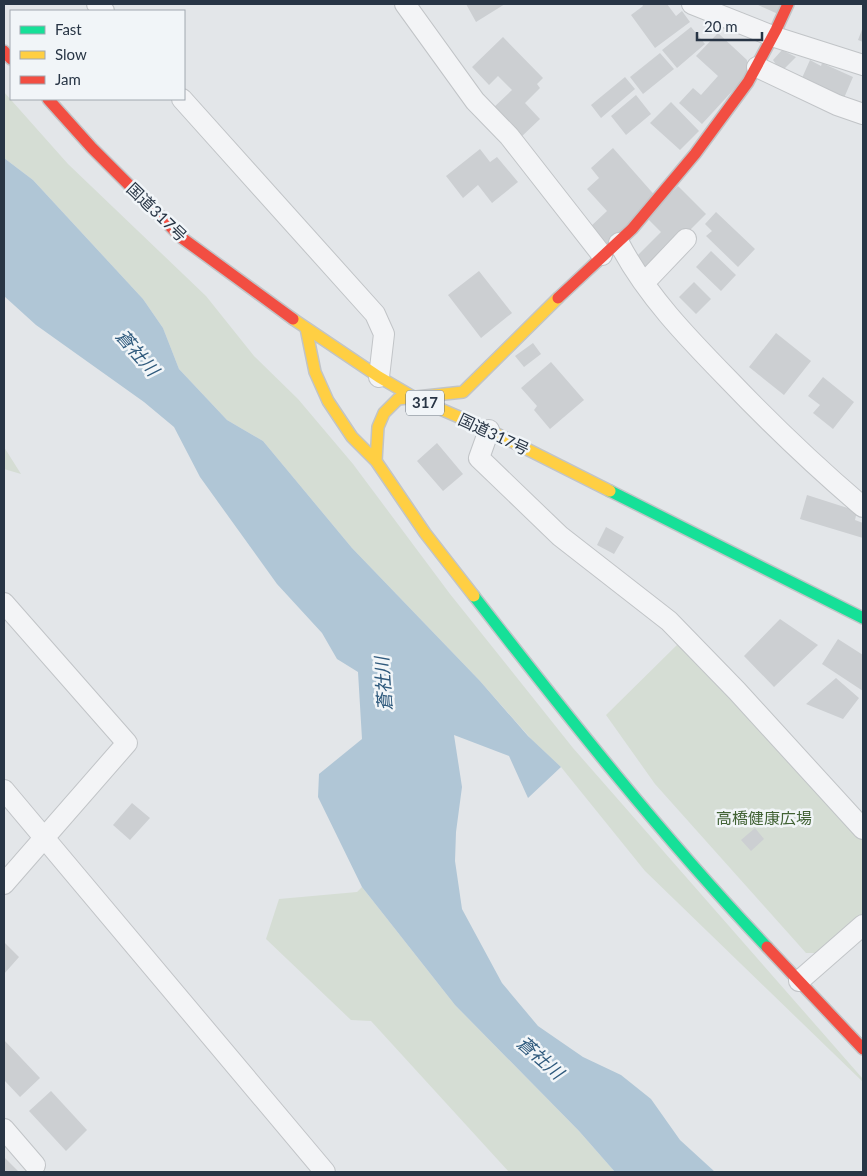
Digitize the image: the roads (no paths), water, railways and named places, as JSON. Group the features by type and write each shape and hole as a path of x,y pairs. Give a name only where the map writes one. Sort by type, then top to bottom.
{"main road":[{"path":"376,460 378,427 384,413 398,399 463,392 602,255 620,243 687,166 757,68 775,37 788,4"},
{"name":"国道317号","path":"49,100 92,148 182,238 306,328 379,377 415,398 489,430 863,618"},
{"path":"306,328 315,372 328,401 352,437 376,460 425,533 578,730 717,894 863,1049"}],"street":[{"path":"692,4 775,37 863,65"},
{"path":"408,5 475,101 509,136 602,255"},
{"path":"757,68 837,105 863,114"},
{"path":"183,100 375,314 384,334 379,377"},
{"path":"645,282 686,239"},
{"path":"620,243 627,259 688,338 757,410 863,507"},
{"path":"489,430 479,458 560,536 670,621 737,691 863,829"},
{"path":"4,603 127,743 4,884"},
{"path":"4,790 325,1172"},
{"path":"799,981 863,925"},
{"path":"4,1130 35,1165"}],"water":[{"name":"蒼社川","path":"4,158 33,180 143,299 163,328 179,369 227,420 263,441 352,548 480,681 528,736 561,767 528,798 509,756 454,735 462,787 456,832 455,861 462,909 502,983 538,1026 583,1057 621,1075 651,1099 680,1140 715,1172 615,1172 579,1131 455,1005 362,887 318,797 319,774 362,739 358,672 337,659 322,633 277,584 200,477 174,427 144,402 36,325 4,296"}],"park label":[{"name":"高橋健康広場","path":"764,818"}]}
